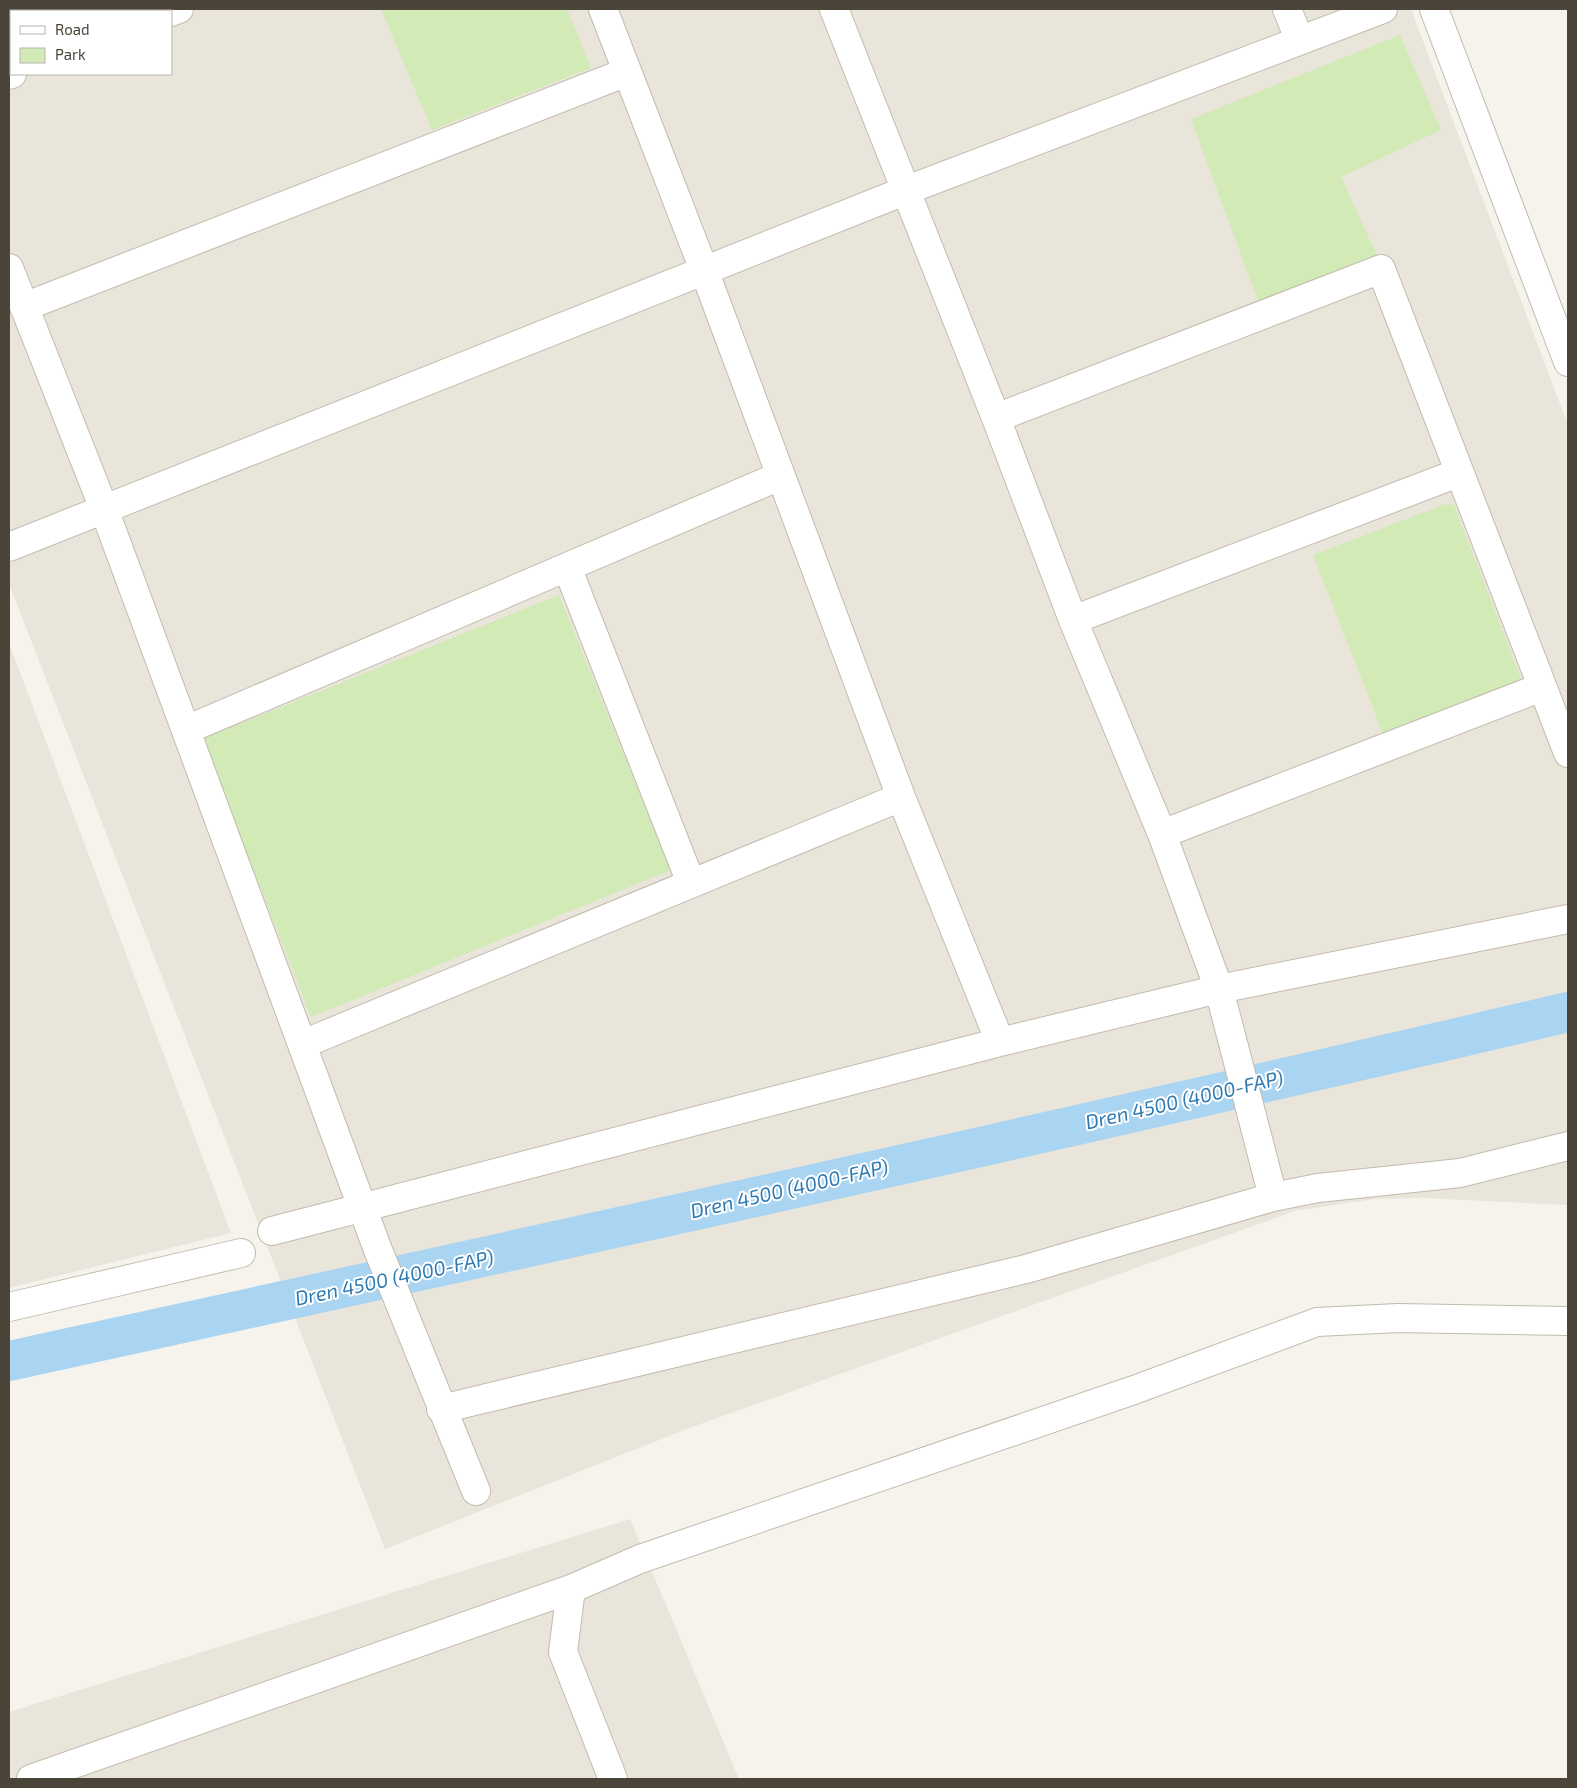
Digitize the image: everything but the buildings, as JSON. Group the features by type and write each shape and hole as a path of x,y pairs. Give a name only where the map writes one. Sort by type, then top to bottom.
{"street":[{"path":"603,9 704,270 900,797 1000,1042"},
{"path":"834,9 907,190 1073,620 1162,834 1219,989 1273,1197"},
{"path":"1287,9 1299,40"},
{"path":"9,547 907,190 1383,9"},
{"path":"1434,9 1568,362"},
{"path":"24,307 627,72"},
{"path":"9,268 104,509 378,1250 441,1409 476,1491"},
{"path":"996,418 1381,269 1458,473 1568,754"},
{"path":"1073,620 1458,473"},
{"path":"186,730 780,476"},
{"path":"567,567 692,883"},
{"path":"1162,834 1542,688"},
{"path":"303,1044 900,797"},
{"path":"272,1231 1000,1042 1219,989 1568,919"},
{"path":"441,1409 1026,1269 1273,1197 1318,1188 1460,1173 1568,1146"},
{"path":"9,1307 242,1253"},
{"path":"31,1779 571,1589 640,1559 1125,1393 1317,1322 1398,1318 1568,1322"},
{"path":"571,1589 564,1652 613,1779"}],"shaded area":[{"path":"9,9 1411,9 1568,425 1568,1205 1423,1198 1375,1199 1295,1211 692,1427 385,1549 9,584"},
{"path":"9,643 231,1233 9,1288"},
{"path":"630,1519 739,1779 9,1779 9,1712"}],"green space":[{"path":"9,9 100,9 10,10 9,47"},
{"path":"381,9 567,9 591,68 432,130"},
{"path":"1400,35 1441,130 1341,177 1378,258 1259,304 1191,119"},
{"path":"1445,504 1454,505 1519,673 1520,683 1383,734 1313,555"},
{"path":"559,595 671,870 311,1017 202,739"}],"waterway":[{"name":"Dren 4500 (4000-FAP)","path":"9,1361 984,1146 1568,1012"}]}
